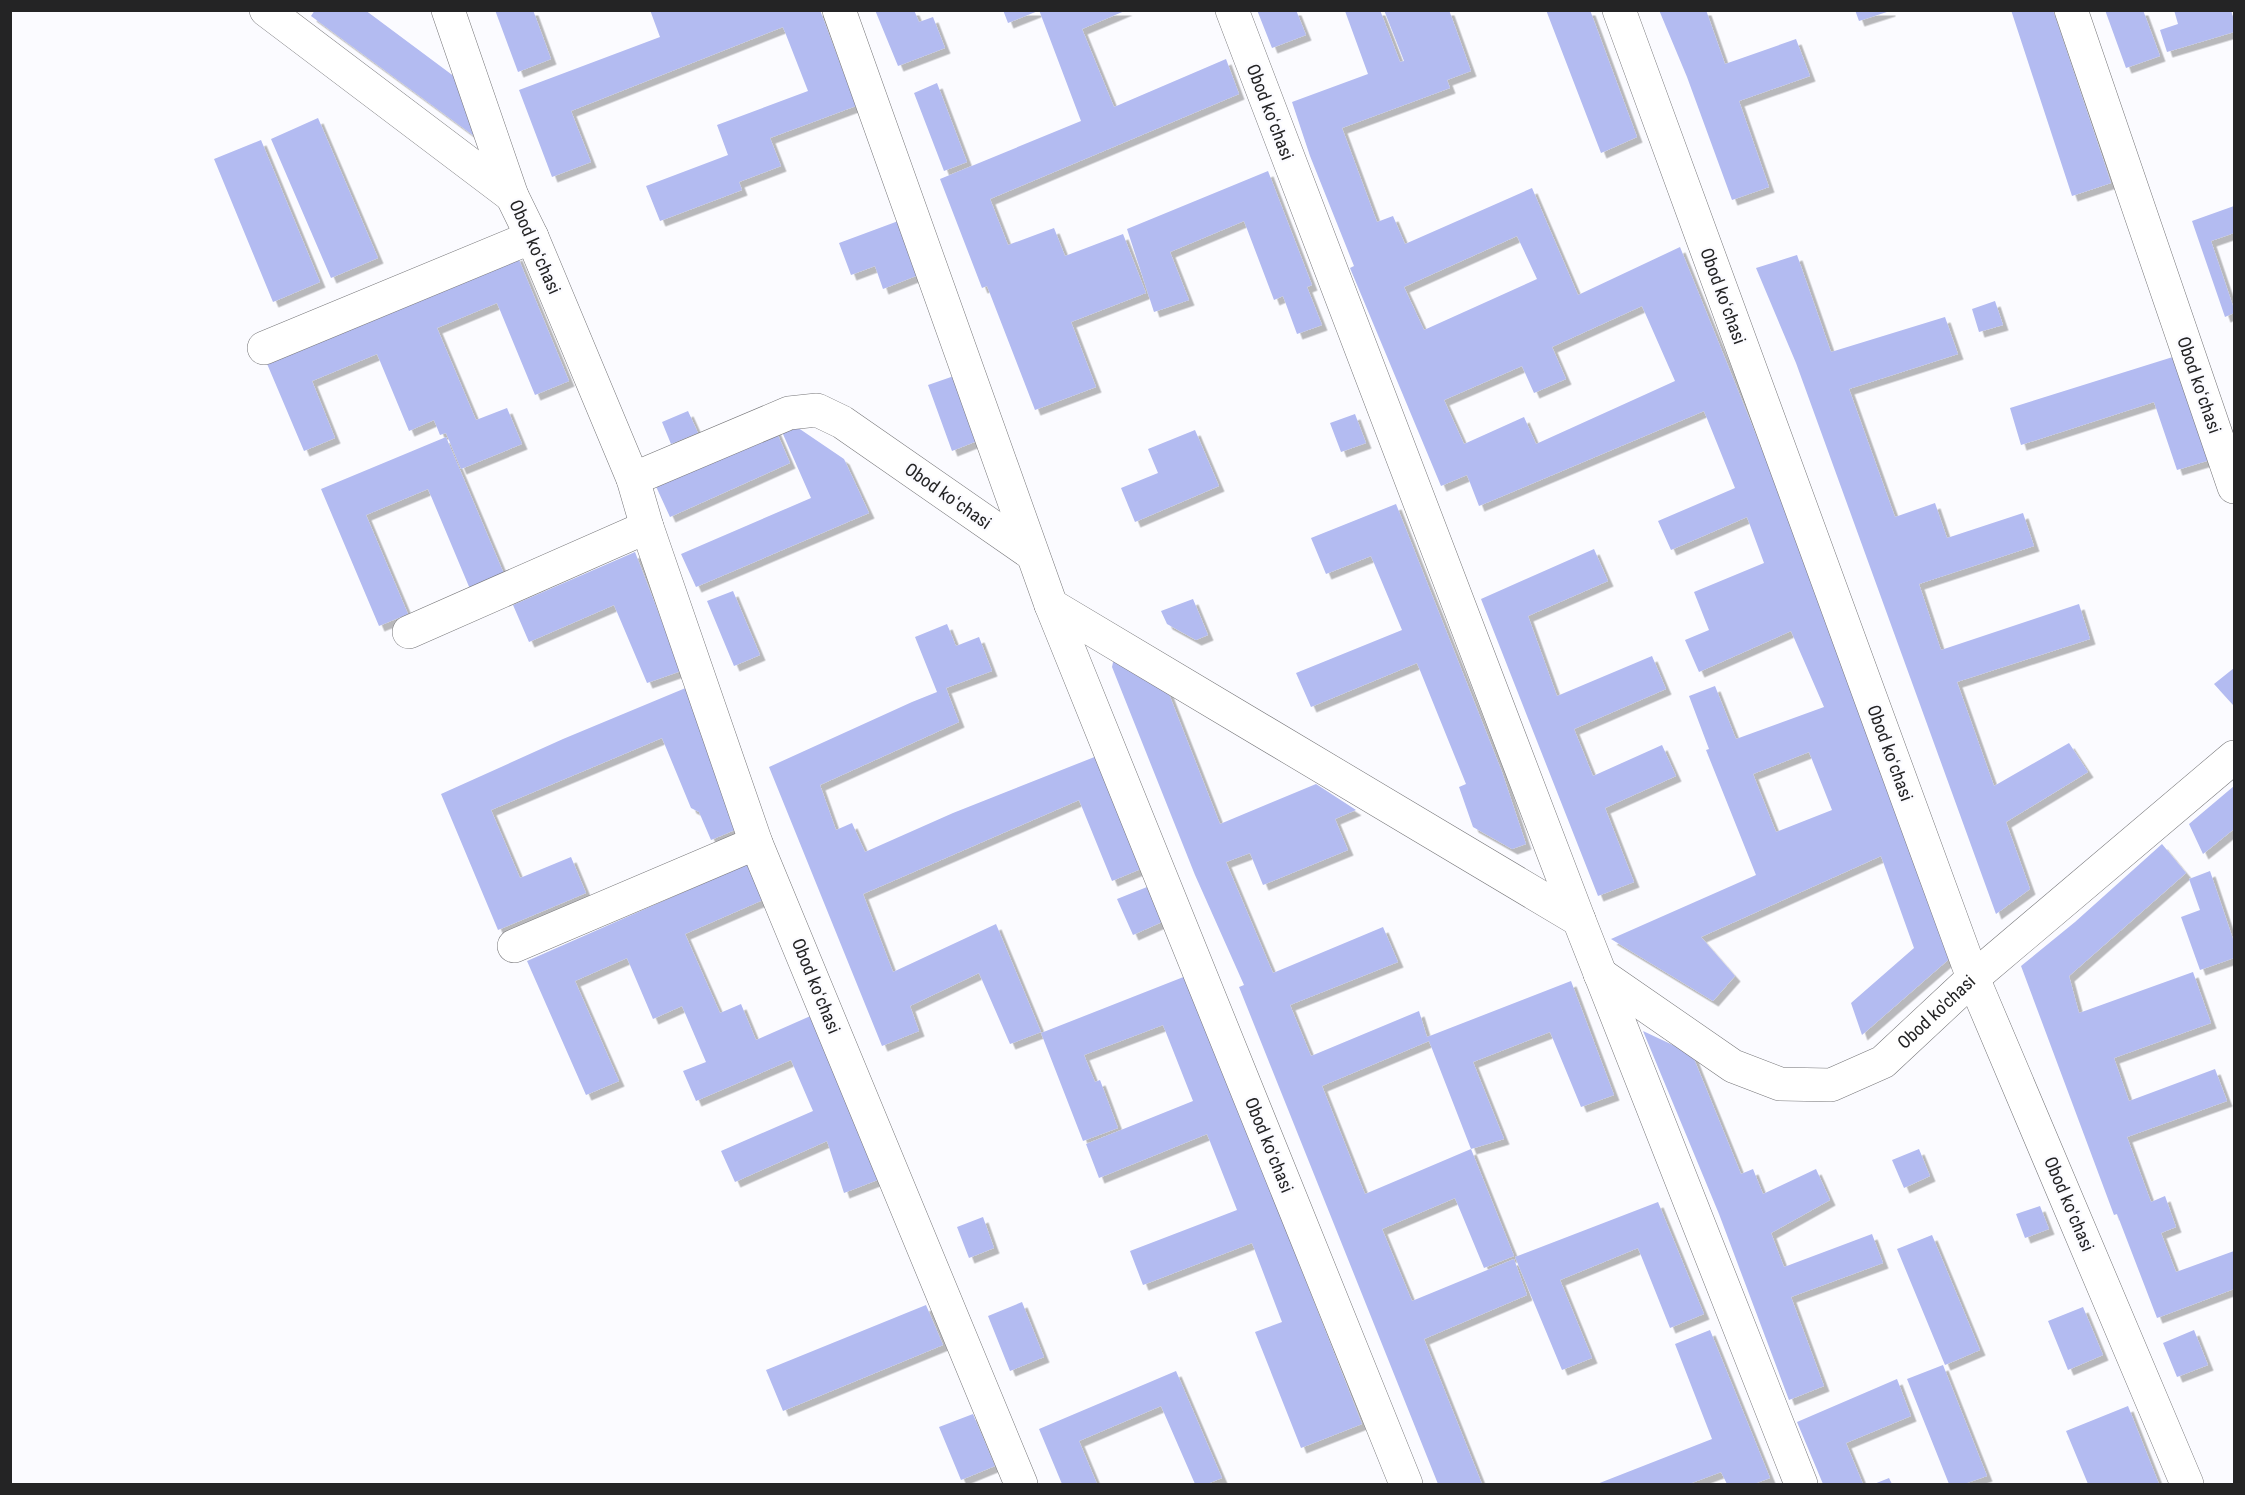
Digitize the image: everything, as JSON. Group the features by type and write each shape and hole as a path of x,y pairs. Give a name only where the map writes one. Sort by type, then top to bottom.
{"street":[{"path":"266,10 512,196"},
{"name":"Obod koʻchasi","path":"448,10 512,196 532,237 633,479 647,527 756,843 1022,1485"},
{"name":"Obod koʻchasi","path":"839,10 1051,604 1406,1485"},
{"name":"Obod koʻchasi","path":"1232,10 1579,920 1801,1485"},
{"name":"Obod koʻchasi","path":"1619,10 1973,978 2187,1485"},
{"name":"Obod koʻchasi","path":"2070,10 2235,487"},
{"path":"264,348 532,237"},
{"name":"Obod koʻchasi","path":"633,479 789,413 817,410 842,422 1032,554"},
{"path":"409,632 647,527"},
{"path":"1051,604 1579,920"},
{"name":"Obod ko'chasi","path":"1600,974 1732,1066 1780,1084 1831,1085 1883,1062 1973,978 2235,757"},
{"path":"514,946 756,843"}],"building":[{"path":"315,10 365,10 463,83 485,144 311,16"},
{"path":"495,10 533,10 551,59 518,72"},
{"path":"650,10 820,10 856,106 770,138 781,166 739,182 742,190 660,221 646,186 728,155 717,125 808,91 783,27 571,111 591,162 552,177 519,90 660,37"},
{"path":"875,10 914,10 919,22 933,17 945,48 898,66"},
{"path":"1003,10 1038,10 1038,11 1008,23"},
{"path":"1039,10 1127,10 1082,29 1114,107 1226,59 1239,94 990,199 1008,245 1054,228 1065,256 1123,234 1146,293 1071,322 1096,387 1035,410 987,286 982,288 940,179 1081,121"},
{"path":"1257,10 1296,10 1306,35 1272,48"},
{"path":"1380,10 1400,62 1404,61 1384,10 1449,10 1471,71 1447,80 1450,88 1342,128 1377,222 1393,216 1405,244 1532,188 1578,295 1680,247 1771,472 1956,953 1862,1035 1851,1003 1914,948 1881,856 1701,937 1735,976 1713,1001 1611,939 1756,875 1706,750 1709,749 1689,696 1715,686 1736,739 1824,707 1791,631 1699,672 1685,640 1709,630 1694,592 1764,563 1747,517 1671,550 1658,521 1735,488 1704,411 1479,506 1467,475 1441,486 1350,268 1354,266 1310,156 1292,102 1368,74 1345,11","holes":["1517,236 1537,279 1424,330 1404,287","1642,306 1675,381 1536,444 1524,417 1464,444 1444,400 1522,366 1534,393 1566,379 1552,347","1809,752 1832,810 1776,832 1753,774"]},
{"path":"1546,10 1590,10 1637,137 1601,153"},
{"path":"1659,10 1706,10 1725,64 1796,39 1810,76 1739,101 1769,187 1732,200 1687,77"},
{"path":"1855,10 1890,10 1890,11 1859,21"},
{"path":"2011,10 2053,10 2111,183 2072,196"},
{"path":"2105,10 2143,10 2160,56 2126,68"},
{"path":"2174,10 2231,10 2234,32 2167,52 2160,30 2178,24"},
{"path":"937,83 967,162 944,171 914,93"},
{"path":"318,118 378,258 331,278 271,139"},
{"path":"261,140 320,282 273,302 214,159"},
{"path":"1268,171 1312,285 1307,287 1322,325 1297,334 1283,296 1274,300 1244,221 1170,252 1189,300 1154,312 1127,229"},
{"path":"2234,206 2234,233 2211,241 2234,309 2234,313 2225,317 2192,221"},
{"path":"901,220 921,274 883,289 875,266 851,275 839,243"},
{"path":"517,255 569,381 535,395 497,303 437,328 476,420 507,408 522,444 461,469 446,433 440,435 434,420 409,431 377,354 312,381 335,438 304,451 265,359"},
{"path":"1797,255 1831,352 1945,317 1958,354 1849,389 1895,517 1935,503 1947,538 2023,513 2034,546 1919,584 1941,650 2079,604 2090,639 1957,682 1994,786 2069,743 2088,772 2006,822 2030,889 1996,914 1796,363 1756,268"},
{"path":"1995,301 2003,325 1979,332 1972,309"},
{"path":"2176,356 2210,460 2177,470 2154,402 2021,445 2010,408"},
{"path":"954,376 977,441 952,451 928,385"},
{"path":"688,411 698,433 671,444 662,422"},
{"path":"1355,414 1366,443 1341,452 1330,423"},
{"path":"788,421 844,459 869,513 696,587 681,554 811,498 779,425"},
{"path":"774,426 790,463 670,517 653,480"},
{"path":"1195,430 1219,486 1135,522 1121,488 1158,473 1148,449"},
{"path":"446,437 504,574 470,589 428,489 366,515 408,614 379,626 321,489"},
{"path":"1396,504 1502,772 1526,844 1512,849 1473,827 1459,787 1466,784 1417,663 1311,707 1296,673 1402,630 1371,556 1326,574 1311,538"},
{"path":"1594,549 1608,581 1528,616 1557,696 1652,656 1666,689 1574,729 1593,776 1662,745 1676,776 1605,808 1634,882 1598,896 1481,599"},
{"path":"635,552 681,671 647,683 614,605 529,642 513,605"},
{"path":"733,591 760,655 734,666 707,601"},
{"path":"1193,599 1208,635 1196,640 1167,624 1161,611"},
{"path":"947,624 956,646 979,637 992,671 946,688 959,722 820,785 836,830 852,823 865,852 953,813 1097,756 1143,868 1112,881 1079,800 863,894 893,972 996,924 1041,1032 1010,1044 979,973 910,1006 919,1031 882,1046 769,767 937,692 915,637"},
{"path":"1115,653 1165,684 1220,824 1316,784 1356,810 1335,819 1348,850 1263,885 1250,853 1226,862 1273,973 1383,927 1398,962 1290,1005 1311,1056 1419,1011 1427,1037 1571,981 1614,1095 1581,1107 1550,1032 1473,1062 1504,1139 1471,1149 1514,1256 1484,1268 1455,1198 1382,1229 1412,1301 1514,1259 1527,1295 1424,1339 1482,1484 1438,1484 1239,987 1244,985 1195,875 1112,667","holes":["1429,1041 1471,1149 1365,1194 1322,1086"]},
{"path":"2234,668 2234,706 2214,684"},
{"path":"688,687 742,827 711,840 699,812 691,808 662,738 491,810 520,878 571,857 586,893 498,930 441,794 563,739"},
{"path":"2234,786 2234,829 2203,854 2189,824"},
{"path":"2162,844 2186,873 2069,976 2079,1013 2193,972 2211,1023 2114,1058 2129,1101 2215,1069 2227,1101 2127,1137 2151,1202 2165,1196 2176,1227 2161,1233 2176,1272 2234,1251 2234,1289 2157,1318 2117,1214 2114,1215 2021,966 2075,922"},
{"path":"754,861 770,897 685,934 720,1013 741,1004 756,1040 815,1014 880,1179 844,1193 827,1141 735,1182 721,1151 813,1111 791,1060 696,1101 683,1071 706,1062 682,1006 653,1019 627,958 575,981 619,1081 586,1095 527,961"},
{"path":"2210,871 2234,942 2234,958 2200,970 2181,917 2200,910 2189,879"},
{"path":"1147,887 1162,922 1133,935 1117,899"},
{"path":"1186,976 1362,1424 1301,1448 1255,1332 1282,1322 1252,1243 1143,1285 1130,1251 1237,1210 1207,1134 1099,1178 1086,1144 1193,1101 1163,1025 1084,1055 1095,1082 1100,1080 1118,1128 1083,1141 1041,1033"},
{"path":"1643,1031 1692,1054 1741,1174 1753,1169 1763,1194 1816,1169 1830,1200 1771,1233 1784,1267 1872,1234 1883,1263 1791,1297 1824,1386 1789,1400 1719,1214"},
{"path":"1919,1149 1930,1176 1904,1188 1892,1160"},
{"path":"1658,1202 1704,1314 1670,1328 1638,1248 1560,1280 1592,1358 1562,1370 1515,1257"},
{"path":"2040,1206 2049,1229 2025,1238 2016,1214"},
{"path":"983,1217 994,1248 969,1258 957,1227"},
{"path":"1932,1235 1980,1350 1945,1365 1897,1249"},
{"path":"1022,1302 1044,1357 1010,1371 988,1316"},
{"path":"926,1305 943,1345 783,1411 766,1370"},
{"path":"2083,1307 2103,1355 2068,1370 2048,1321"},
{"path":"1710,1330 1770,1478 1754,1484 1727,1484 1721,1472 1689,1484 1597,1484 1712,1439 1675,1344"},
{"path":"2194,1330 2208,1365 2177,1377 2163,1343"},
{"path":"1943,1365 1987,1476 1964,1484 1949,1484 1907,1379"},
{"path":"1176,1371 1222,1478 1207,1484 1195,1484 1161,1406 1079,1441 1097,1484 1062,1484 1039,1429"},
{"path":"1897,1379 1911,1416 1846,1443 1863,1484 1823,1484 1797,1422"},
{"path":"2128,1406 2159,1484 2088,1484 2066,1431"},
{"path":"973,1414 995,1466 961,1480 939,1427"},
{"path":"1889,1478 1892,1484 1874,1484"}]}
